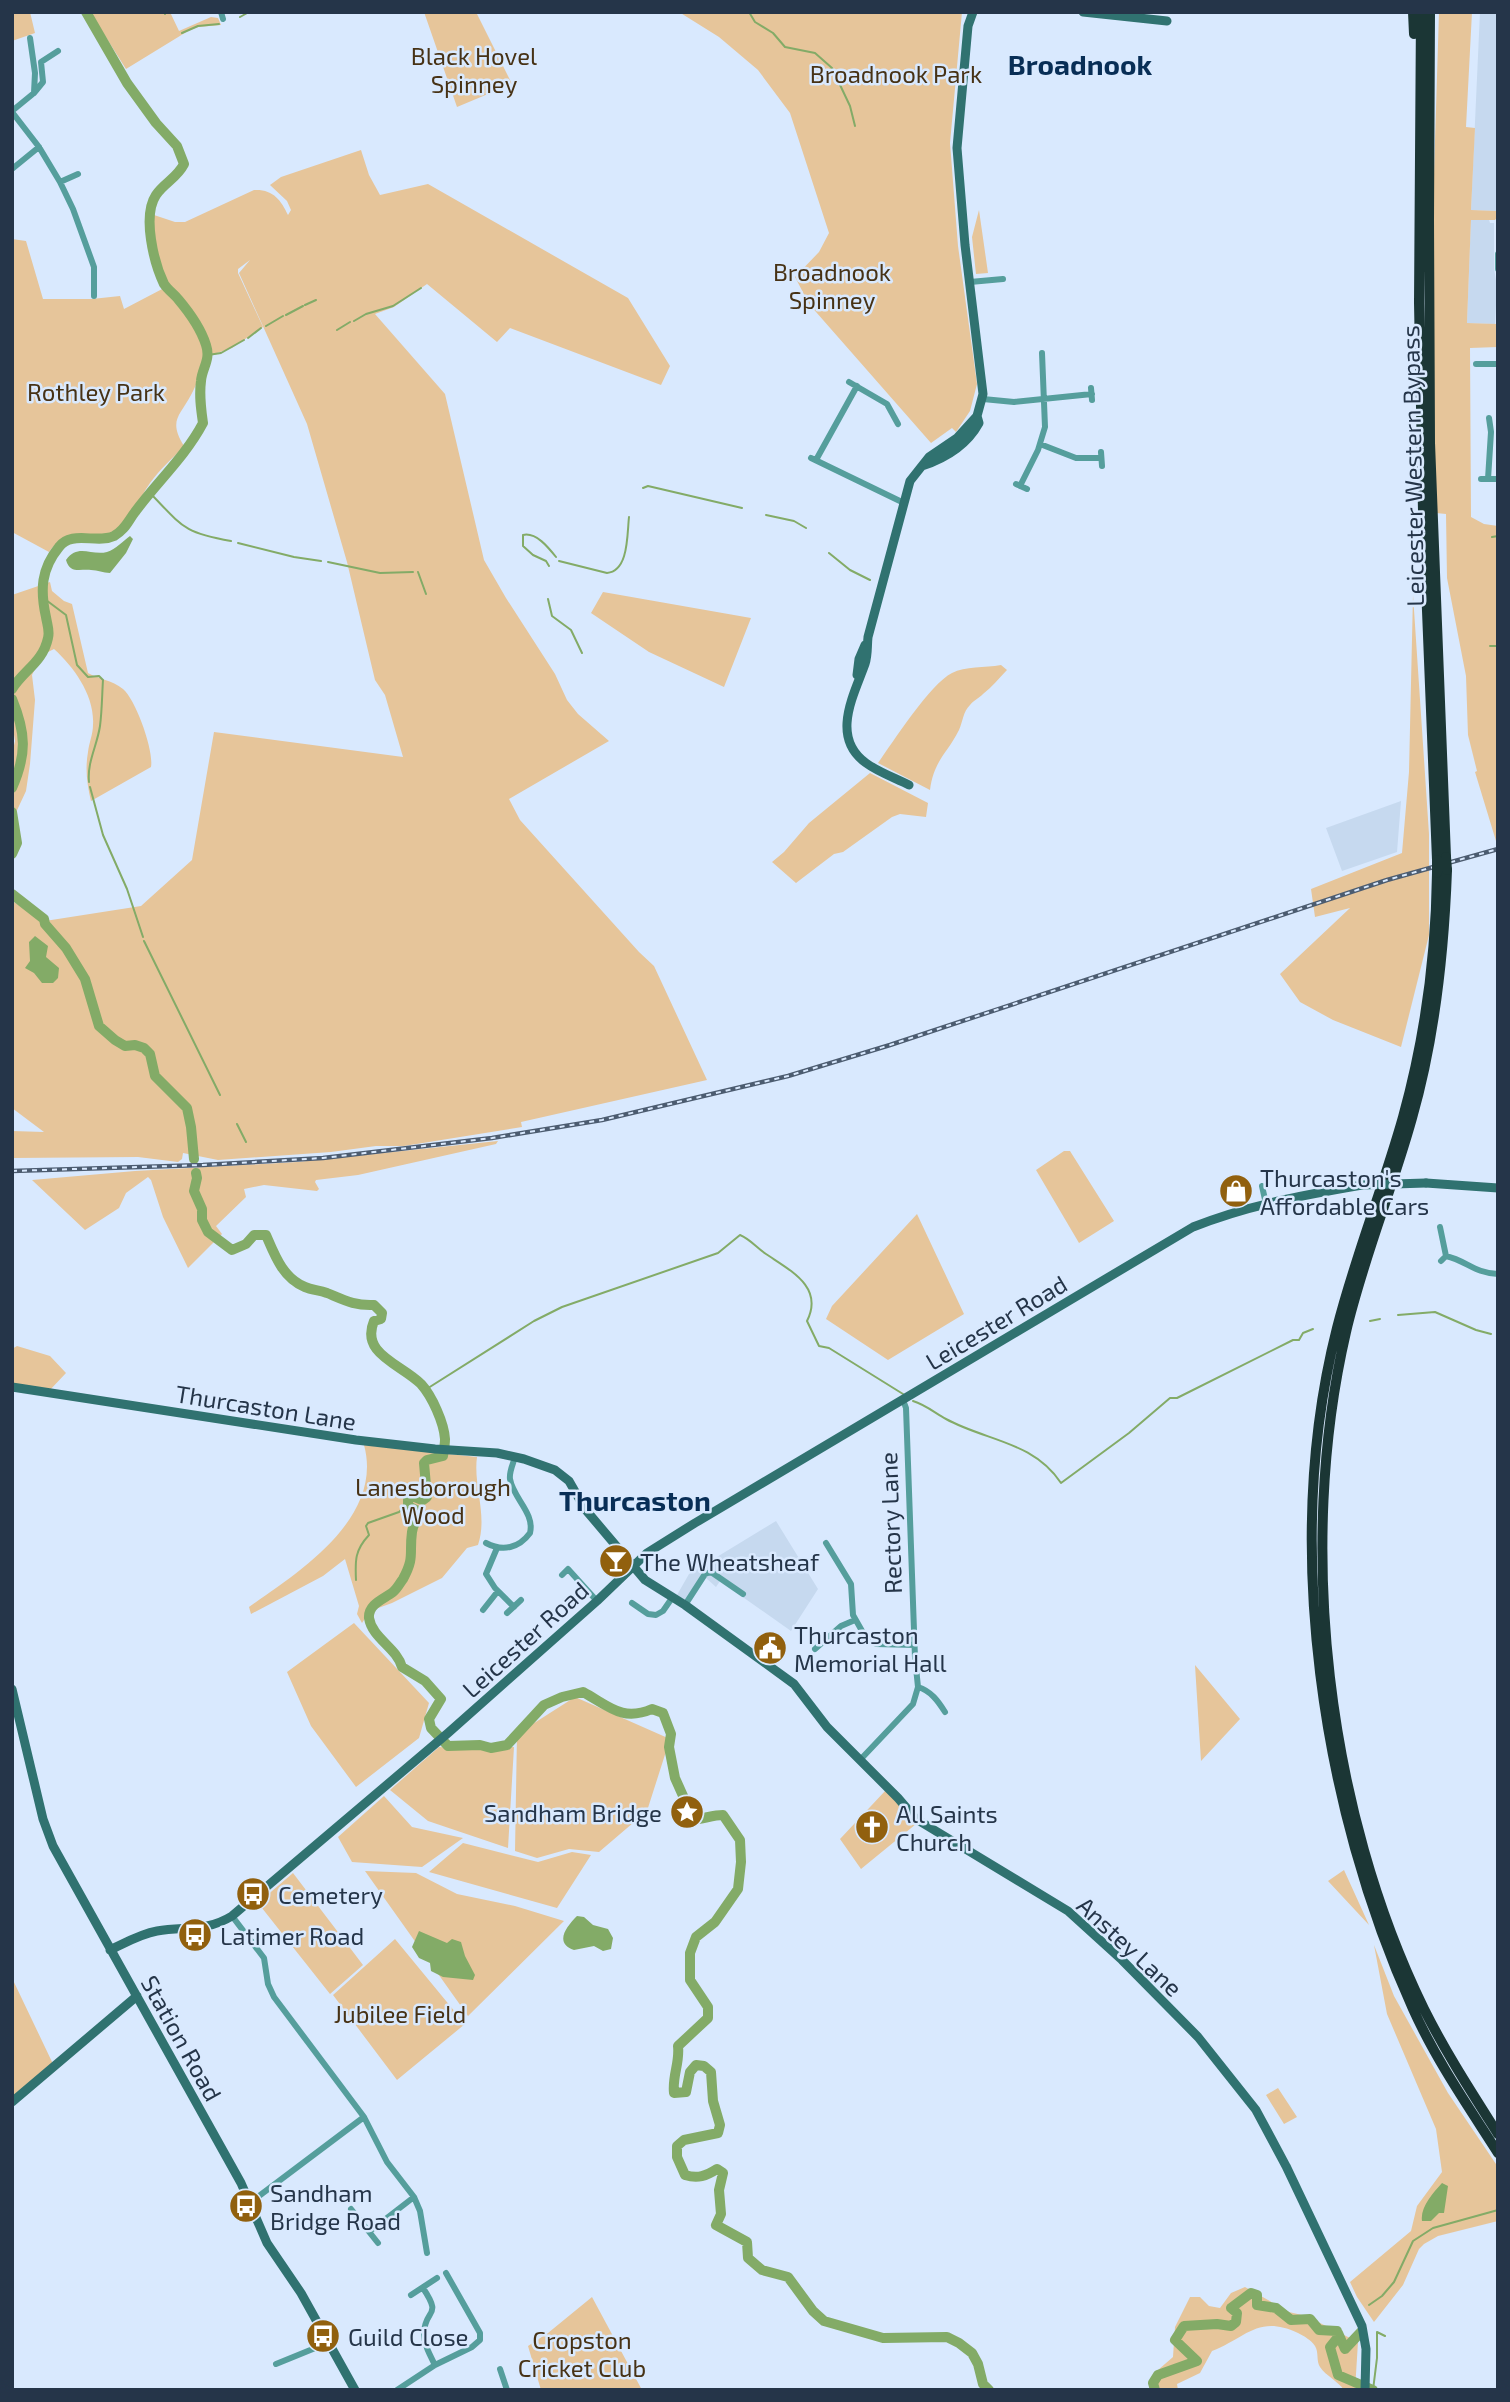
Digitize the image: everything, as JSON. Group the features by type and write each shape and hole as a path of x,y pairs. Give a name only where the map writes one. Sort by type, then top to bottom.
{"highway":[{"path":"1413,12 1419,135"},
{"path":"1419,135 1421,12"},
{"name":"Leicester Western Bypass","path":"1433,12 1429,73 1430,443 1442,859"},
{"name":"Leicester Western Bypass","path":"1419,135 1423,497 1442,859"},
{"path":"1442,859 1439,979 1422,1077 1396,1174 1356,1292 1335,1382 1323,1494 1322,1572 1327,1642 1339,1736 1373,1878 1423,2007 1452,2062 1498,2134"},
{"path":"1442,871 1423,1033 1412,1082 1390,1162 1344,1303 1327,1375 1318,1434 1314,1492 1314,1596 1334,1758 1367,1888 1393,1962 1417,2018 1446,2073 1498,2153"}],"street":[{"path":"909,785 865,762 851,745 846,724 856,682 866,662 868,637 910,481 922,466 963,444 979,423 977,416 983,399 983,374 970,282 957,144 968,26 966,12"},
{"path":"968,26 973,12"},
{"path":"1083,12 1167,21"},
{"path":"30,38 35,73 34,93"},
{"path":"55,51 41,62 43,82 12,112 39,147 60,182 82,230 94,267 94,296"},
{"path":"12,169 39,147"},
{"path":"60,182 78,174"},
{"path":"1498,254 1498,269"},
{"path":"970,282 1003,279"},
{"path":"1021,486 1045,427 1042,353"},
{"path":"1475,364 1498,365"},
{"path":"849,382 887,404 899,422"},
{"path":"857,386 813,459 904,503"},
{"path":"983,399 1006,402 1092,394"},
{"path":"1492,421 1485,479 1498,479"},
{"path":"1040,444 1076,458 1101,459"},
{"name":"Leicester Road","path":"110,1950 145,1934 168,1929 200,1929 232,1916 448,1733 647,1553 1193,1227 1229,1213 1269,1203 1362,1185 1426,1183 1498,1188"},
{"path":"1262,1186 1269,1203"},
{"path":"1440,1227 1443,1259 1457,1259 1476,1271 1498,1274"},
{"name":"Thurcaston Lane","path":"12,1387 346,1439 435,1449 497,1452 543,1465 567,1479 585,1509 635,1565"},
{"name":"Rectory Lane","path":"903,1400 906,1408 918,1687"},
{"path":"486,1543 497,1548 514,1547 530,1533 530,1518 511,1483 514,1457"},
{"path":"826,1542 851,1584 855,1620 866,1638 872,1643 882,1645 915,1645"},
{"path":"497,1548 486,1574 513,1607"},
{"path":"562,1575 574,1563"},
{"name":"Anstey Lane","path":"635,1565 645,1580 685,1605 794,1684 827,1727 916,1819 1068,1911 1122,1960 1198,2037 1256,2110 1292,2177 1362,2326 1366,2349 1365,2387"},
{"path":"568,1569 597,1601"},
{"path":"685,1605 705,1574 711,1572 743,1594"},
{"path":"483,1610 498,1591"},
{"path":"632,1603 648,1614 656,1615 663,1611 672,1598"},
{"path":"507,1613 521,1600"},
{"path":"815,1649 841,1626 855,1620"},
{"path":"821,1643 827,1650"},
{"path":"860,1760 912,1704 918,1687 925,1689 938,1700 945,1712"},
{"name":"Station Road","path":"12,1689 47,1832 251,2202 267,2243 301,2293 355,2390"},
{"path":"232,1916 264,1958 268,1984 274,1997 364,2117 379,2150 414,2197 420,2211 427,2253"},
{"path":"12,2102 137,1996"},
{"path":"251,2202 364,2117"},
{"path":"370,2231 414,2197"},
{"path":"352,2209 379,2243"},
{"path":"397,2390 435,2365 472,2347 481,2337 446,2273"},
{"path":"411,2295 437,2278"},
{"path":"423,2288 434,2305 424,2332 425,2344 435,2365"},
{"path":"273,2365 330,2342"},
{"path":"507,2390 501,2372 511,2371"}],"shaded area":[{"path":"1480,12 1498,12 1498,211 1471,210"},
{"path":"1471,219 1494,223 1494,269 1497,286 1495,324 1467,323"},
{"path":"130,536 133,539 126,553 110,573 76,570 70,567 66,560 80,551 107,552"},
{"path":"1401,801 1397,852 1342,871 1326,828"},
{"path":"35,936 48,946 46,957 59,968 58,978 53,983 42,983 34,973 25,968 30,961 29,942"},
{"path":"776,1521 818,1589 791,1631 720,1581 716,1587 706,1578 690,1603 677,1595 689,1574"},
{"path":"577,1916 584,1917 593,1925 608,1929 613,1938 611,1949 603,1951 594,1946 574,1950 568,1947 564,1943 564,1934"},
{"path":"419,1931 447,1943 452,1939 461,1942 475,1975 473,1980 443,1977 431,1971 430,1963 419,1958 412,1947"},
{"path":"1442,2183 1448,2186 1444,2213 1439,2213 1431,2221 1422,2221 1425,2205"}],"green space":[{"path":"12,12 30,12 35,33 12,41"},
{"path":"90,12 170,12 179,31 211,17 218,18 221,25 198,27 188,31 126,69"},
{"name":"Black Hovel Spinney","path":"424,12 476,12 512,84 457,107"},
{"name":"Broadnook Park","path":"679,12 962,12 950,143 958,246 977,384 970,411 956,432 952,428 931,443 809,304 795,277 819,252 829,233 790,113 758,70 719,37"},
{"path":"1439,12 1472,12 1466,127 1475,128 1471,210 1498,211 1495,220 1471,220 1467,323 1498,324 1498,347 1470,348 1471,517 1484,524 1498,526 1498,841 1475,772 1477,771 1468,735 1466,676 1447,578 1446,514 1436,513 1433,206"},
{"name":"Rothley Park","path":"361,150 369,175 380,195 428,184 628,298 670,366 661,385 510,328 497,342 427,284 394,307 375,314 445,394 484,560 555,674 567,700 578,714 609,741 509,799 520,820 654,966 707,1080 521,1122 522,1127 404,1146 376,1146 218,1160 183,1153 178,1162 138,1157 12,1158 12,1131 44,1132 12,1108 12,901 45,921 141,906 192,860 214,732 403,757 385,695 375,680 347,562 307,424 239,273 250,260 238,269 238,273 263,327 232,348 205,357 195,386 177,419 177,430 184,446 154,478 120,527 96,536 72,536 64,539 49,552 12,532 12,239 26,241 43,299 120,296 124,309 166,287 151,242 151,214 175,222 185,222 254,190 261,190 276,196 288,215 291,210 287,201 270,185 281,177"},
{"path":"979,210 988,273 976,274 972,237"},
{"path":"50,582 52,591 72,604 88,673 119,686 133,704 147,738 151,767 91,801 87,770 93,728 91,703 76,673 54,649 42,655 32,675 35,700 30,764 26,791 12,821 12,754 15,741 12,722 12,595"},
{"path":"603,592 751,618 724,687 649,652 591,613"},
{"path":"1413,595 1429,834 1429,935 1401,1047 1333,1020 1300,1002 1280,974 1350,908 1315,917 1311,889 1402,853 1409,772"},
{"path":"1001,665 1007,670 966,711 959,730 938,764 930,790 878,763 912,714 943,679 963,669"},
{"path":"870,773 928,803 926,817 900,814 892,817 843,852 834,854 796,883 772,862 809,823"},
{"path":"498,1141 496,1144 358,1175 316,1180 319,1189 317,1191 264,1185 244,1189 246,1197 216,1226 222,1234 188,1268 163,1217 148,1177 126,1193 119,1208 85,1230 32,1180 297,1162"},
{"path":"1064,1151 1070,1151 1114,1221 1079,1243 1036,1170"},
{"path":"917,1214 964,1314 888,1360 826,1319 832,1306"},
{"path":"17,1346 50,1356 66,1373 49,1391 12,1385 12,1349"},
{"name":"Lanesborough Wood","path":"364,1445 477,1457 481,1512 478,1545 467,1548 442,1578 370,1611 362,1623 357,1614 359,1606 345,1559 323,1576 251,1614 249,1607 313,1560 350,1519 362,1496 367,1471"},
{"path":"354,1623 429,1703 419,1738 356,1787 311,1726 287,1672"},
{"path":"1195,1665 1240,1719 1201,1761"},
{"path":"575,1697 670,1739 647,1811 599,1852 569,1849 537,1858 515,1851 517,1734"},
{"path":"439,1747 514,1747 508,1848 428,1821 390,1790"},
{"path":"886,1790 916,1824 861,1869 840,1839"},
{"path":"384,1796 412,1827 463,1838 422,1867 352,1862 338,1837"},
{"path":"463,1843 538,1862 572,1852 591,1855 557,1908 429,1872"},
{"path":"1344,1870 1369,1925 1328,1881"},
{"path":"365,1871 416,1873 457,1894 515,1906 564,1921 468,2016"},
{"path":"293,1873 363,1965 330,1994 258,1903"},
{"name":"Jubilee Field","path":"395,1939 465,2024 397,2080 333,1995"},
{"path":"1374,1945 1394,1996 1448,2093 1498,2167 1498,2221 1438,2236 1424,2244 1419,2249 1403,2285 1374,2322 1350,2282 1411,2231 1417,2206 1442,2172 1436,2129 1387,2014"},
{"path":"12,1978 54,2066 12,2105"},
{"path":"1278,2088 1297,2117 1284,2124 1266,2095"},
{"path":"1245,2287 1289,2312 1306,2316 1358,2342 1355,2390 1344,2390 1323,2370 1319,2365 1316,2348 1309,2340 1298,2333 1272,2326 1253,2330 1212,2351 1200,2373 1177,2384 1178,2390 1148,2390 1158,2370 1173,2357 1175,2327 1190,2297 1200,2297 1209,2306 1220,2308 1231,2293"},
{"name":"Cropston Cricket Club","path":"592,2297 642,2390 541,2390 528,2346"}],"waterway":[{"path":"12,689 38,660 46,646 49,633 43,589 45,572 53,555 70,539 107,538 121,531 188,447 203,423 200,392 206,364 206,345 190,315 164,284 153,252 150,227 152,204 156,195 184,164 177,146 156,123 127,83 86,12"},
{"path":"240,17 249,12"},
{"path":"749,12 755,22 773,33 785,47 815,53 832,68 850,106 855,126"},
{"path":"182,33 198,26 219,24"},
{"path":"354,321 366,314 393,306 421,288"},
{"path":"305,305 316,300"},
{"path":"286,315 303,306"},
{"path":"266,326 283,316"},
{"path":"337,330 350,322"},
{"path":"248,338 261,328"},
{"path":"208,355 221,353 244,340"},
{"path":"643,488 648,486 742,508"},
{"path":"151,494 185,527 203,535 231,541"},
{"path":"766,515 794,521 806,528"},
{"path":"559,561 607,573 614,571 626,551 629,517"},
{"path":"549,566 546,561 523,546 523,535 537,538 556,557"},
{"path":"1492,537 1498,536"},
{"path":"238,543 321,561"},
{"path":"829,553 850,570 870,580"},
{"path":"328,562 380,573 413,572"},
{"path":"418,572 426,594"},
{"path":"42,597 66,615 77,665 88,677 99,676 103,680 100,726 89,768 89,782"},
{"path":"548,599 552,616 571,630 582,653"},
{"path":"1490,646 1498,646"},
{"path":"12,699 20,722 23,744 20,765 12,788"},
{"path":"90,787 103,835 127,889 143,937"},
{"path":"12,812 17,843 12,854"},
{"path":"12,894 44,919 45,924 66,948 85,979 99,1026 125,1046 135,1045 150,1054 155,1076 187,1108 194,1159"},
{"path":"144,941 220,1095"},
{"path":"237,1124 246,1142"},
{"path":"196,1173 194,1191 208,1232 232,1250 246,1244 254,1235 266,1235 281,1266 297,1283 350,1302 374,1305 382,1313 381,1319 374,1321 371,1332 377,1350 421,1384 437,1410 444,1433 443,1456 424,1463 427,1497 423,1500 414,1497 408,1500 408,1506 420,1512 413,1529 409,1565 397,1588 374,1605 369,1613 371,1625 402,1667 425,1681 441,1699 429,1719 431,1728 448,1746 480,1745 491,1748 507,1745 544,1705 562,1697 583,1692 624,1713 641,1713 652,1709 663,1713 671,1734 669,1747 675,1778 688,1807 687,1819 723,1815 740,1840 738,1889 715,1922 696,1937 690,1953 690,1980 708,2007 708,2018 678,2046 674,2087 674,2093 686,2092 690,2072 696,2065 704,2066 711,2072 713,2101 720,2125 718,2133 684,2140 677,2146 677,2157 685,2175 702,2176 717,2169 723,2173 719,2190 721,2214 716,2225 747,2242 748,2258 762,2270 788,2277 813,2311 824,2321 883,2338 947,2337 972,2353 983,2384 989,2390"},
{"path":"425,1390 534,1321 562,1307 718,1253 740,1235 794,1274 808,1289 811,1309 807,1321 819,1346 829,1348 903,1394"},
{"path":"1398,1315 1435,1312 1491,1334"},
{"path":"1370,1321 1380,1319"},
{"path":"913,1401 961,1426 1023,1450 1050,1469 1061,1483 1129,1433 1170,1398 1177,1398 1293,1340 1299,1340 1303,1333 1313,1329"},
{"path":"356,1580 357,1556 369,1535 366,1526 368,1523 399,1512 408,1504"},
{"path":"1369,2305 1382,2296 1394,2282 1413,2241 1433,2228 1498,2210"},
{"path":"1155,2390 1153,2383 1158,2375 1197,2361 1175,2340 1184,2326 1231,2326 1236,2322 1237,2313 1231,2308 1251,2293 1257,2295 1257,2305 1276,2308 1291,2320 1310,2319 1319,2330 1337,2331 1338,2337 1330,2347 1338,2375 1373,2390"},
{"path":"1338,2333 1345,2349 1361,2332"},
{"path":"1373,2390 1377,2332 1385,2336"}],"railway":[{"path":"12,1171 323,1158 492,1138 602,1120 788,1076 890,1045 1387,880 1498,849"}],"place":[{"name":"Thurcaston's Affordable Cars","path":"1236,1191"},
{"name":"The Wheatsheaf","path":"616,1561"},
{"name":"Thurcaston Memorial Hall","path":"770,1648"},
{"name":"Sandham Bridge","path":"687,1812"},
{"name":"All Saints Church","path":"872,1827"},
{"name":"Cemetery","path":"253,1894"},
{"name":"Latimer Road","path":"195,1935"},
{"name":"Sandham Bridge Road","path":"246,2206"},
{"name":"Guild Close","path":"323,2336"}],"district":[{"name":"Broadnook","path":"1080,64"},
{"name":"Thurcaston","path":"635,1500"}],"park label":[{"name":"Broadnook Spinney","path":"832,285"}]}
